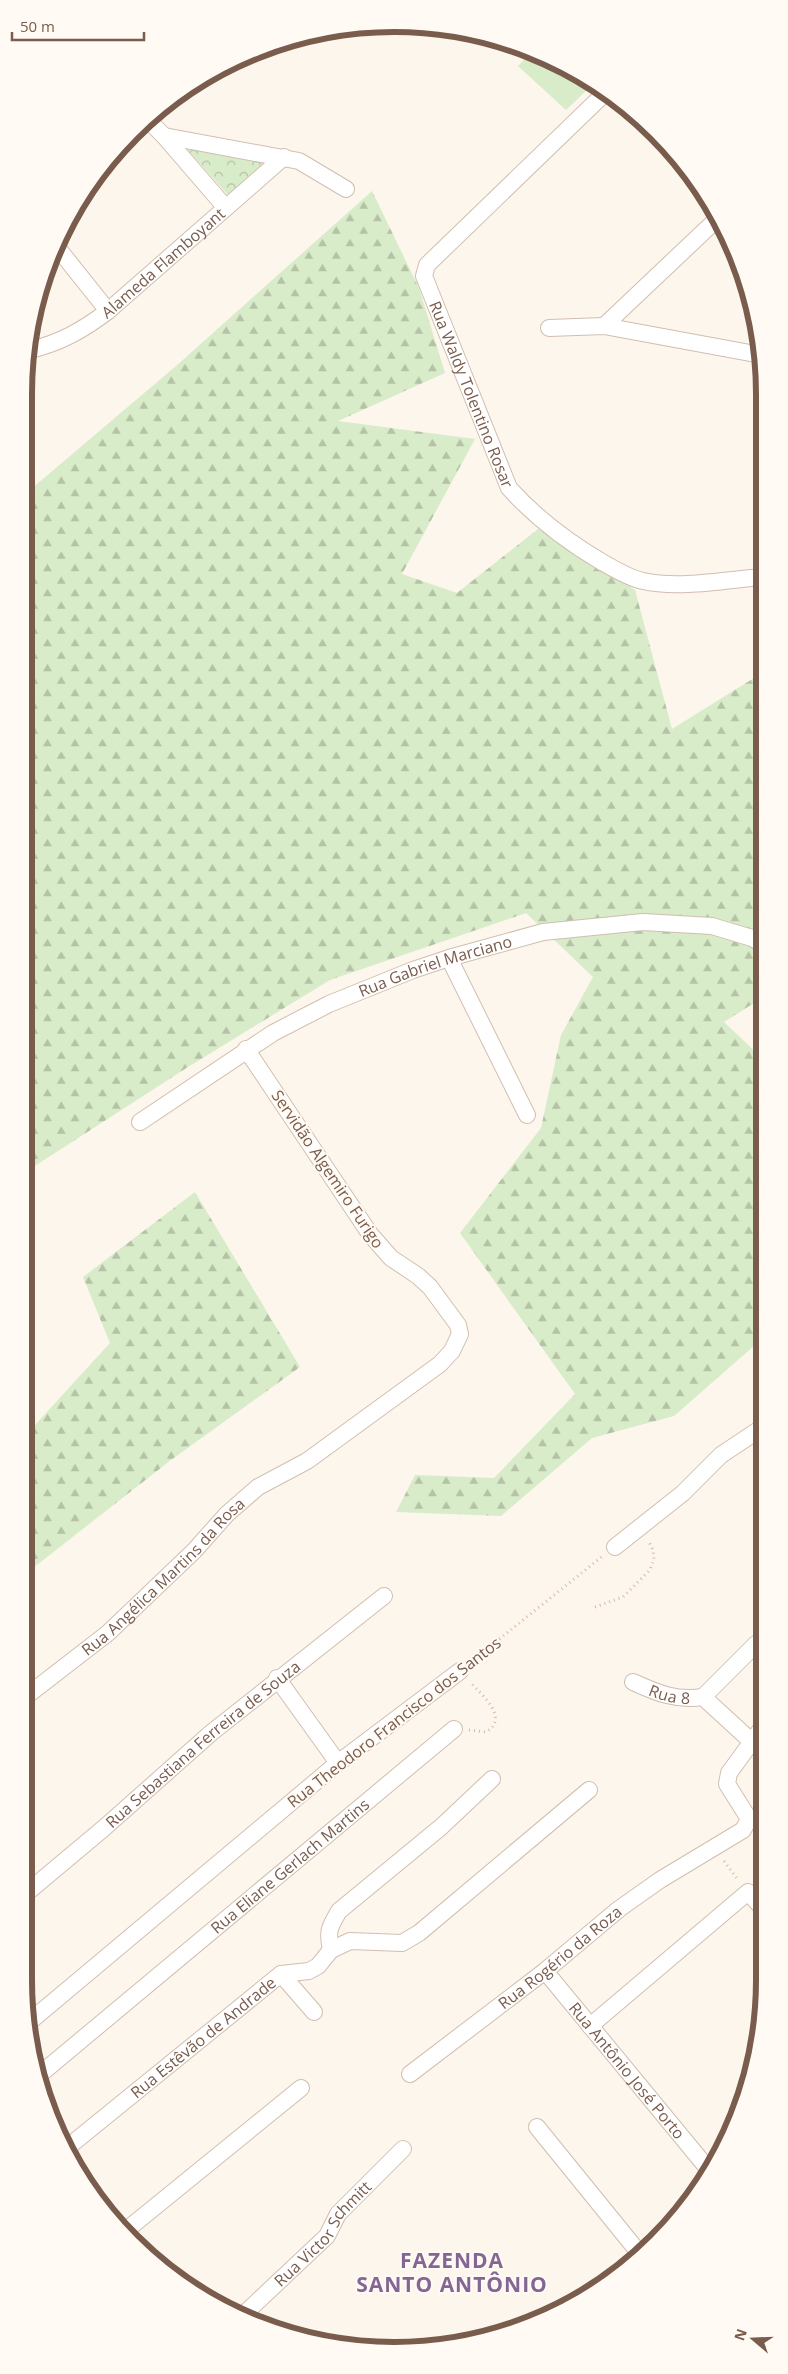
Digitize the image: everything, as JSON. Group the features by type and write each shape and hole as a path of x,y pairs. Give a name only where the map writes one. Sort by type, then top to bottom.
{"street":[{"name":"Rua Waldy Tolentino Rosar","path":"601,97 426,265 424,276 509,488 529,510 555,533 577,547 618,571 643,581 672,583 756,577"},
{"path":"153,125 226,208"},
{"path":"164,136 284,157 314,168 346,189"},
{"name":"Alameda Flamboyant","path":"36,349 51,345 81,331 108,311 284,157"},
{"path":"604,326 712,223"},
{"path":"61,253 108,311"},
{"path":"550,328 604,326 753,353"},
{"name":"Rua Gabriel Marciano","path":"140,1122 246,1049 329,1004 413,970 449,958 543,932 643,922 712,926 756,940"},
{"path":"449,958 527,1115"},
{"name":"Servidão Algemiro Furigo","path":"246,1049 381,1248 430,1287 458,1325"},
{"name":"Rua Angélica Martins da Rosa","path":"32,1692 108,1633 194,1551 226,1514 258,1487 307,1461 440,1364 452,1351 460,1334 458,1325"},
{"path":"614,1547 683,1493 721,1455 756,1432"},
{"name":"Rua Sebastiana Ferreira de Souza","path":"32,1889 277,1678 384,1596"},
{"path":"703,1697 756,1644"},
{"name":"Rua Theodoro Francisco dos Santos","path":"35,2017 338,1763 460,1672"},
{"path":"277,1678 338,1763"},
{"name":"Rua 8","path":"633,1682 668,1697 685,1700 703,1697 751,1741"},
{"name":"Rua Eliane Gerlach Martins","path":"44,2071 454,1729"},
{"path":"751,1741 756,1735"},
{"name":"Rua Rogério da Roza","path":"410,2074 546,1971 619,1909 660,1880 743,1830 749,1819 728,1784 729,1773 751,1741"},
{"path":"330,1950 328,1934 330,1926 339,1912 441,1827 492,1779"},
{"name":"Rua Estêvão de Andrade","path":"72,2144 281,1974 297,1974 313,1968 326,1958 330,1950 350,1941 402,1942 419,1933 589,1790"},
{"path":"590,2026 748,1892 756,1901"},
{"name":"Rua Antônio José Porto","path":"546,1971 705,2165"},
{"path":"281,1974 314,2012"},
{"path":"130,2227 301,2088"},
{"path":"537,2127 636,2249"},
{"name":"Rua Victor Schmitt","path":"248,2310 327,2236 338,2214 403,2150"}],"path":[{"path":"595,1607 623,1597 650,1570 654,1559 653,1550 640,1526"},
{"name":"Rua Theodoro Francisco dos Santos","path":"460,1672 614,1547"},
{"path":"454,1729 459,1727 486,1732 495,1725 496,1720 496,1715 484,1698 460,1672"},
{"path":"713,1847 748,1892"}],"green space":[{"path":"526,58 554,70 588,89 566,110 518,66"},
{"path":"187,149 268,161 228,195"},
{"path":"372,191 419,288 445,373 338,421 475,439 402,574 457,593 538,529 635,590 672,729 756,677 756,1002 724,1022 756,1052 756,1344 674,1416 592,1438 501,1516 396,1512 415,1475 494,1478 575,1394 460,1233 541,1128 561,1035 593,977 526,913 330,980 188,1067 32,1168 32,488 176,366"},
{"path":"195,1192 300,1367 171,1460 32,1569 32,1428 110,1343 83,1277"}],"district":[{"name":"FAZENDA SANTO ANTÔNIO","path":"452,2272"}]}
